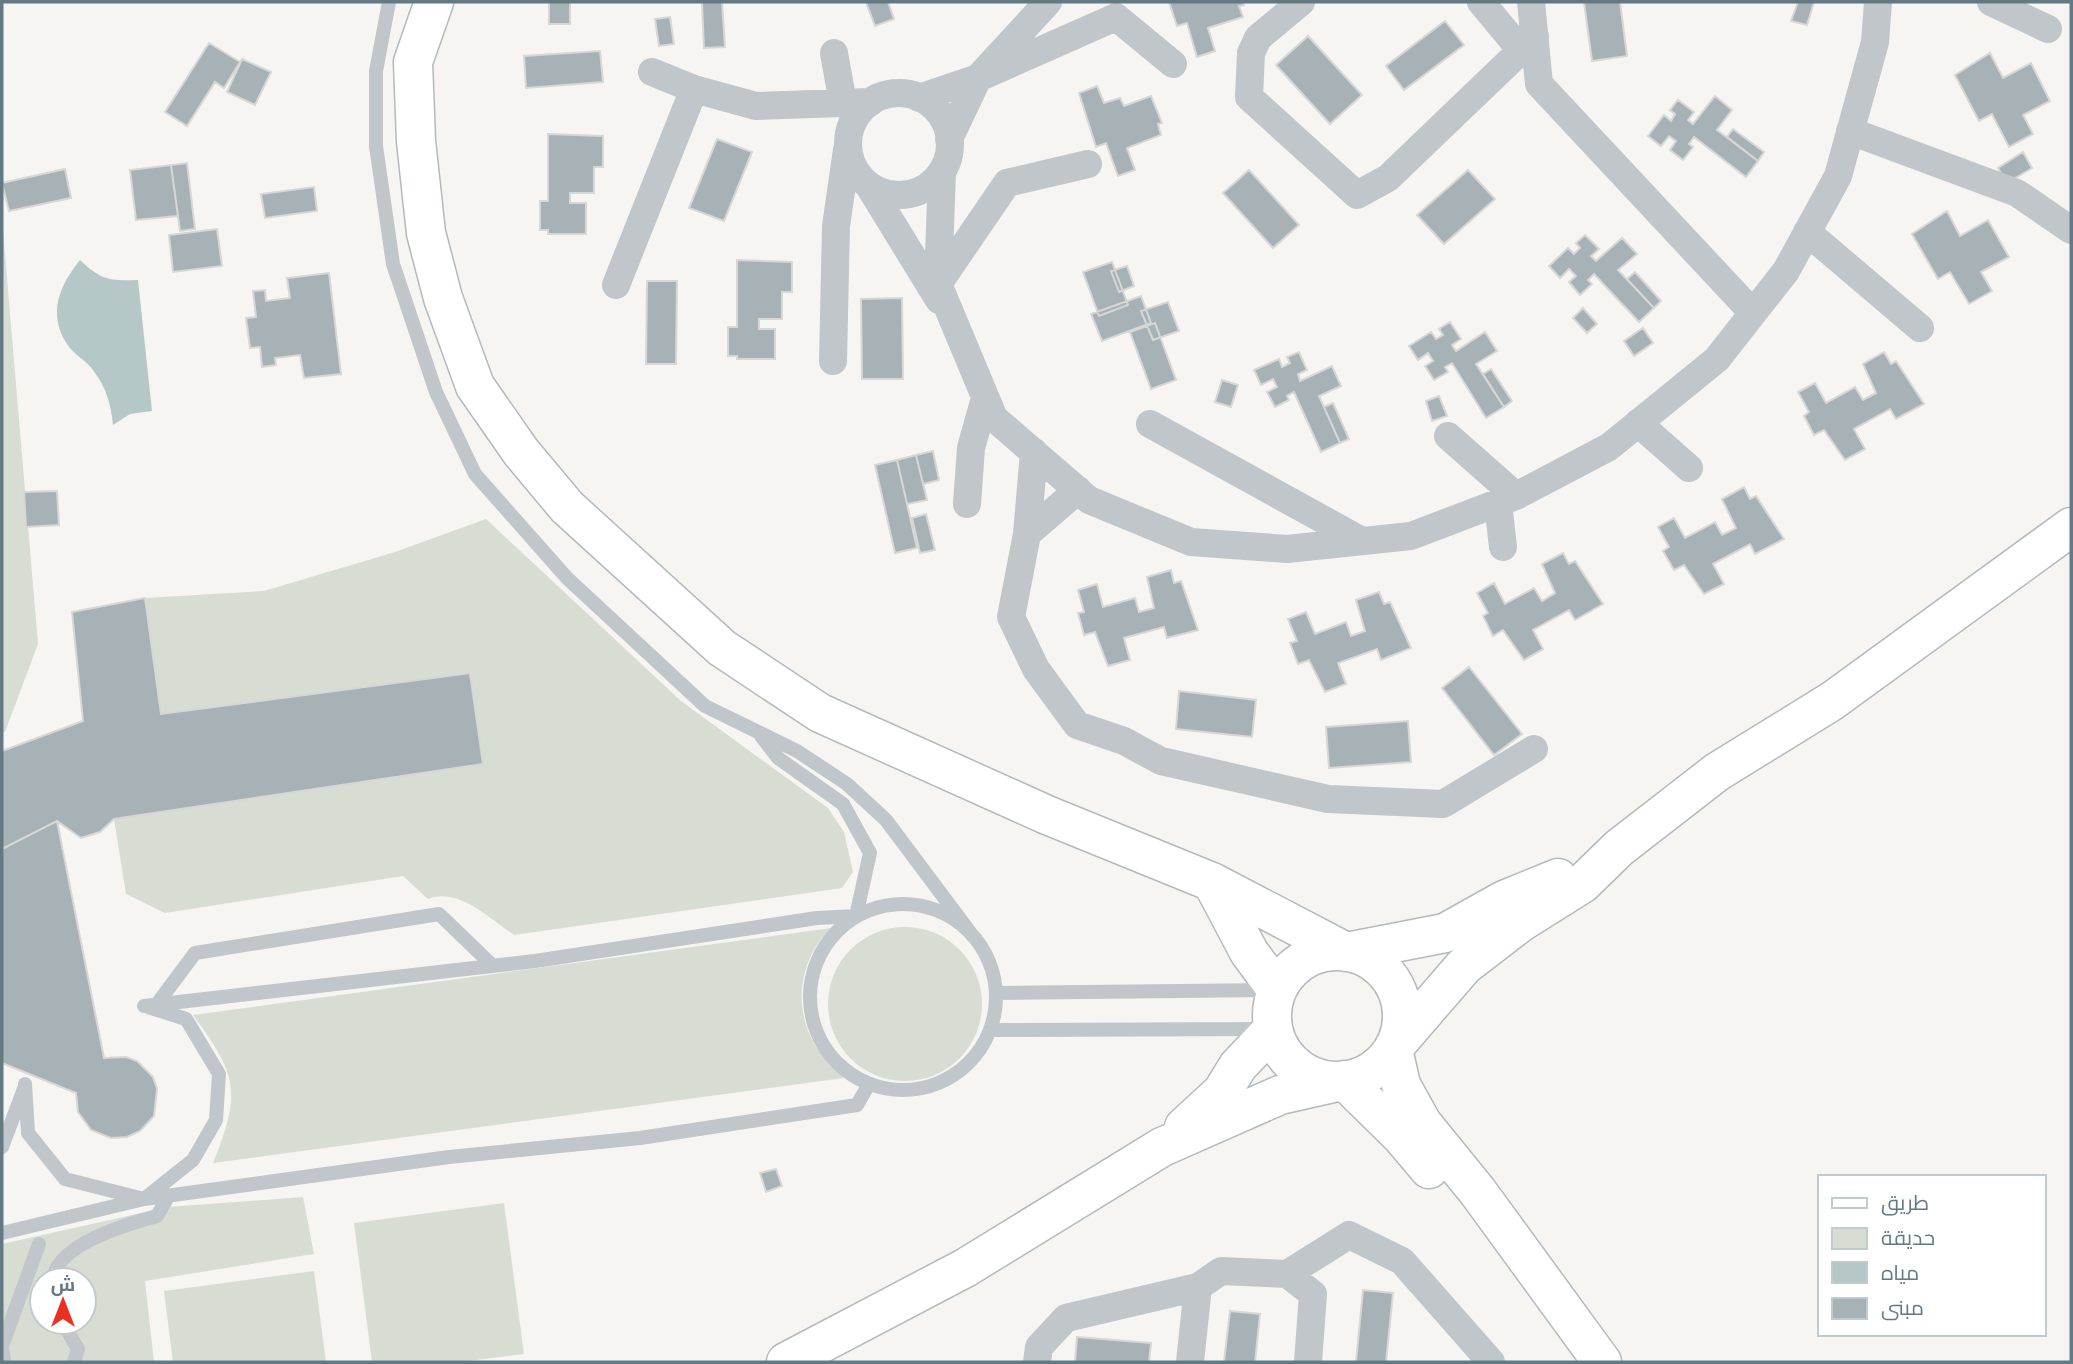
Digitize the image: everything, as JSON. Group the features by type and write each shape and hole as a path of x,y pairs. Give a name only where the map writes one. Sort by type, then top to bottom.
{"main road":[{"path":"434,2 413,62 416,141 426,233 443,298 475,387 521,452 567,507 722,648 820,713 1021,804 1212,882 1347,952 1367,959 1384,971 1396,989 1401,1009 1400,1030 1393,1048 1401,1085 1422,1123 1478,1192 1602,1362"},
{"path":"786,1362 965,1268 1162,1147 1280,1095 1343,1080 1371,1070 1464,965 1520,923 1583,884 1619,848 1717,772 1832,701 2071,527"},
{"path":"1570,1362 1460,1205 1402,1137 1343,1080 1323,1080 1305,1073 1279,1047 1273,1029 1272,1009 1277,990 1289,972 1306,959 1326,952 1347,952 1445,933 1504,900 1619,848"},
{"path":"1212,882 1249,952 1277,990"},
{"path":"1162,1147 1222,1092 1238,1066 1273,1029"}],"street":[{"path":"1048,2 978,78 949,139 948,156 942,172 938,284 985,398 994,418 1089,500 1191,542 1287,549 1411,536 1507,500 1608,447 1717,359 1786,271 1838,176 1875,42 1878,2"},
{"path":"1301,2 1258,38 1251,53 1250,97 1357,195 1388,178 1528,43"},
{"path":"1481,2 1528,43"},
{"path":"1531,2 1528,43 1539,84 1753,313"},
{"path":"1991,2 2048,29"},
{"path":"833,361 836,226 850,127 859,113 871,102 886,95 919,98 978,78 1116,17 1172,64"},
{"path":"834,53 842,103"},
{"path":"652,72 694,89 756,106 871,102"},
{"path":"616,285 694,89"},
{"path":"919,98 940,114 949,139"},
{"path":"1850,131 2017,193 2071,230"},
{"path":"848,143 850,160 858,175 869,186 955,327"},
{"path":"938,284 1007,183 1088,164"},
{"path":"869,186 884,193 901,195 917,192 931,184 942,172"},
{"path":"1807,232 1920,328"},
{"path":"967,504 971,448 985,398"},
{"path":"1638,423 1689,468"},
{"path":"1150,424 1362,541"},
{"path":"1448,436 1507,500 1503,547"},
{"path":"1034,452 1027,534 1011,617 1036,669 1077,725 1124,741 1161,761 1328,799 1443,804 1534,749"},
{"path":"1027,534 1078,490"},
{"path":"1037,1362 1039,1347 1066,1318 1198,1287 1221,1271 1287,1274 1349,1235 1402,1261 1491,1362"},
{"path":"1287,1274 1313,1294 1308,1362"},
{"path":"1190,1362 1198,1287"}],"lane":[{"path":"388,2 376,71 376,146 393,264 436,392 475,474 567,578 705,706 797,751 847,784 886,820 985,952 996,993 990,1030 975,1055 954,1075 927,1087 898,1090 869,1083 843,1069 823,1046 812,1019 810,989 817,960 833,935 856,916 870,853 843,804 778,758 758,732"},
{"path":"150,1005 494,965 817,918 856,916 886,905 918,905 947,915 972,935"},
{"path":"150,1005 195,953 439,914 494,965"},
{"path":"996,993 1277,990"},
{"path":"144,1199 192,1160 215,1120 219,1074 186,1019 150,1005"},
{"path":"990,1030 1273,1029"},
{"path":"2,1233 144,1199 449,1157 640,1138 857,1105 869,1083"},
{"path":"3,1142 25,1084 28,1133 65,1179 144,1199"},
{"path":"59,1266 69,1254 107,1231 157,1216 168,1197"},
{"path":"4,1362 2,1346 39,1244"},
{"path":"70,1336 78,1349 74,1362"}],"green space":[{"path":"2,219 38,644 5,732 2,733"},
{"path":"486,519 681,701 828,808 844,832 853,872 842,888 514,935 462,901 439,896 428,899 403,876 165,913 126,894 114,819 483,764 470,673 161,714 145,598 264,591 395,552"},
{"path":"905,927 935,933 960,949 976,974 982,1004 976,1034 960,1059 935,1075 905,1081 875,1075 850,1059 834,1034 828,1004 834,974 850,949 875,933"},
{"path":"831,928 820,940 806,968 803,1015 815,1045 844,1078 213,1163 228,1118 230,1085 219,1053 193,1015"},
{"path":"303,1197 314,1254 145,1281 154,1362 2,1362 2,1244 168,1207"},
{"path":"504,1203 524,1354 460,1362 372,1362 354,1223"},
{"path":"314,1271 326,1362 173,1362 164,1291"}],"water":[{"path":"80,260 106,278 138,280 152,411 130,414 113,425 105,389 90,366 67,344 58,321 58,300 67,279"}],"building":[{"path":"549,2 570,2 570,24 549,24"},
{"path":"702,2 722,2 725,47 704,48"},
{"path":"866,2 888,2 894,19 875,26"},
{"path":"1169,2 1243,2 1244,5 1239,6 1243,17 1208,28 1215,51 1197,57 1187,23 1177,26"},
{"path":"1584,2 1620,2 1627,56 1592,61"},
{"path":"1798,2 1814,2 1807,25 1791,21"},
{"path":"670,17 674,44 659,46 655,19"},
{"path":"1445,21 1464,45 1404,90 1386,66"},
{"path":"1308,36 1362,95 1330,124 1276,65"},
{"path":"209,43 240,62 224,88 215,82 187,126 165,112"},
{"path":"600,51 603,82 526,88 524,56"},
{"path":"1990,53 2003,78 2031,63 2050,101 2023,115 2033,134 2009,147 1992,114 1979,121 1955,75"},
{"path":"242,59 271,72 255,105 227,92"},
{"path":"1097,86 1104,103 1120,98 1124,106 1151,96 1162,123 1158,124 1161,135 1127,148 1135,170 1118,176 1106,143 1096,147 1079,93"},
{"path":"1715,96 1732,110 1717,130 1758,161 1746,177 1694,137 1689,144 1693,147 1683,160 1670,150 1676,141 1669,136 1661,146 1648,136 1664,115 1671,121 1675,114 1670,110 1678,100 1694,112 1688,120 1693,124"},
{"path":"1733,129 1764,152 1758,161 1727,137"},
{"path":"548,134 603,136 603,167 594,167 594,193 570,193 570,203 586,203 586,234 548,234 548,230 540,230 540,201 548,201"},
{"path":"717,139 752,152 724,221 689,208"},
{"path":"2023,152 2032,168 2007,183 1998,168"},
{"path":"187,163 195,229 180,231 171,165"},
{"path":"171,165 178,216 136,220 130,170"},
{"path":"65,169 71,198 9,211 2,183"},
{"path":"1249,170 1299,225 1273,248 1223,193"},
{"path":"1468,170 1495,199 1444,244 1417,215"},
{"path":"314,187 317,211 265,218 261,194"},
{"path":"1947,211 1960,236 1988,220 2009,257 1981,272 1992,291 1969,304 1950,272 1938,279 1912,234"},
{"path":"217,229 222,266 173,272 169,235"},
{"path":"1585,235 1599,249 1591,256 1596,261 1622,238 1637,254 1618,270 1654,308 1639,322 1594,274 1588,280 1592,284 1580,295 1569,282 1576,276 1569,269 1560,278 1549,266 1568,248 1574,254 1580,248 1576,243"},
{"path":"737,260 792,262 792,292 782,292 782,319 759,319 759,329 775,329 775,359 737,359 737,356 728,356 728,327 737,327"},
{"path":"1112,262 1128,305 1099,316 1083,272"},
{"path":"1127,266 1134,286 1119,292 1111,271"},
{"path":"1635,272 1661,301 1654,308 1627,279"},
{"path":"329,273 341,374 304,378 300,355 275,358 276,365 262,367 260,347 250,348 246,318 256,317 253,291 265,290 266,301 290,298 287,278"},
{"path":"647,281 677,281 676,364 646,364"},
{"path":"1141,296 1151,323 1102,341 1091,314"},
{"path":"902,298 903,379 862,379 861,299"},
{"path":"1168,302 1179,331 1153,340 1141,311"},
{"path":"1583,308 1597,324 1587,333 1573,318"},
{"path":"1450,322 1461,339 1452,345 1456,351 1485,332 1497,351 1476,364 1504,407 1486,418 1452,363 1445,367 1448,372 1434,380 1425,366 1433,361 1428,353 1418,360 1409,346 1431,332 1436,339 1443,335 1439,329"},
{"path":"1155,323 1176,380 1151,389 1130,332"},
{"path":"1643,328 1653,343 1634,356 1624,341"},
{"path":"1299,352 1307,370 1298,374 1300,381 1332,366 1341,386 1319,396 1340,443 1321,452 1294,392 1287,396 1289,400 1275,407 1267,392 1277,387 1273,379 1261,385 1254,370 1279,359 1282,367 1290,363 1287,357"},
{"path":"1884,352 1891,364 1896,361 1924,404 1896,419 1890,409 1854,429 1865,449 1845,460 1824,430 1814,435 1804,416 1809,412 1798,392 1815,383 1826,403 1855,387 1863,400 1876,393 1863,364"},
{"path":"1491,369 1512,401 1504,407 1483,374"},
{"path":"1222,380 1238,385 1231,407 1215,402"},
{"path":"1439,396 1447,416 1432,421 1426,401"},
{"path":"1333,403 1349,439 1340,443 1324,407"},
{"path":"933,451 939,480 923,484 916,455"},
{"path":"916,455 927,500 907,504 897,460"},
{"path":"897,460 917,548 895,553 875,465"},
{"path":"1744,487 1750,499 1756,496 1784,539 1755,554 1750,544 1713,564 1724,584 1704,594 1684,565 1674,570 1663,551 1669,547 1658,527 1674,518 1685,538 1715,522 1722,535 1736,528 1722,499"},
{"path":"57,491 59,525 26,527 24,492"},
{"path":"926,514 935,550 920,553 912,518"},
{"path":"1563,553 1569,564 1575,561 1603,604 1575,620 1569,610 1533,630 1543,649 1524,660 1503,630 1493,636 1483,616 1488,613 1477,593 1494,583 1505,604 1534,588 1542,601 1555,593 1542,564"},
{"path":"1171,570 1174,583 1181,581 1198,630 1167,638 1164,627 1124,638 1130,660 1108,666 1095,632 1084,635 1078,613 1084,612 1078,590 1097,584 1103,607 1135,598 1139,612 1154,608 1147,577"},
{"path":"1379,592 1384,604 1390,602 1411,648 1381,660 1377,649 1338,663 1346,684 1325,692 1309,660 1298,664 1290,643 1297,641 1288,619 1306,612 1315,634 1346,622 1351,636 1365,631 1356,600"},
{"path":"145,598 161,714 470,673 483,764 114,819 100,832 81,838 57,821 2,849 2,751 83,721 72,612"},
{"path":"1469,667 1522,734 1494,755 1442,688"},
{"path":"1179,691 1256,700 1252,737 1176,729"},
{"path":"1408,721 1411,762 1329,768 1326,727"},
{"path":"57,821 104,1058 126,1057 137,1061 153,1077 157,1089 154,1116 140,1131 127,1137 111,1138 91,1130 78,1112 76,1093 2,1063 2,849"},
{"path":"776,1169 782,1186 766,1192 760,1173"},
{"path":"1363,1290 1393,1293 1386,1362 1356,1362"},
{"path":"1230,1311 1260,1314 1255,1362 1224,1362"},
{"path":"1077,1337 1151,1343 1149,1362 1075,1362"}]}
